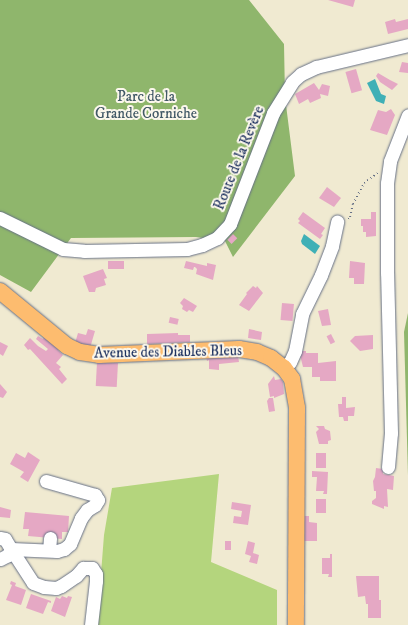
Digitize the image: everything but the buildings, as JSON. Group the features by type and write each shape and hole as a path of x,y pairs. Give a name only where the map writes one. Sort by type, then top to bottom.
{"main road":[{"name":"Avenue des Diables Bleus","path":"0,291 67,346 80,352 99,355 239,349 257,352 271,358 284,368 292,379 297,408 296,625"}],"street":[{"name":"Route de la Revère","path":"0,218 63,249 84,251 187,248 202,245 217,238 230,224 273,114 292,82 301,74 316,67 408,45"},
{"path":"388,467 392,433 387,273 388,177 390,161 408,115"},
{"path":"284,368 290,362 295,352 302,314 321,275 332,246 337,222"},
{"path":"11,549 49,544 64,549 70,544 81,518 87,510 95,505 98,500 95,495 46,481"},
{"path":"0,538 5,539 33,583 44,587 61,586 76,576 83,568 92,568 96,574 96,581 91,625"},
{"path":"0,559 8,555 11,549"}],"path":[{"path":"337,222 345,222 350,217 353,204 364,183 377,172 388,177"}],"green space":[{"name":"Parc de la Grande Corniche","path":"0,0 249,0 284,44 285,97 295,176 233,257 225,241 196,237 71,238 31,292 0,275"},
{"path":"408,313 408,476 404,332"},
{"path":"219,474 211,562 277,590 277,625 97,625 104,535 112,488"}],"water":[{"path":"375,79 381,94 386,96 384,104 376,101 367,83"},
{"path":"304,234 320,246 315,254 302,244 301,241"}]}
